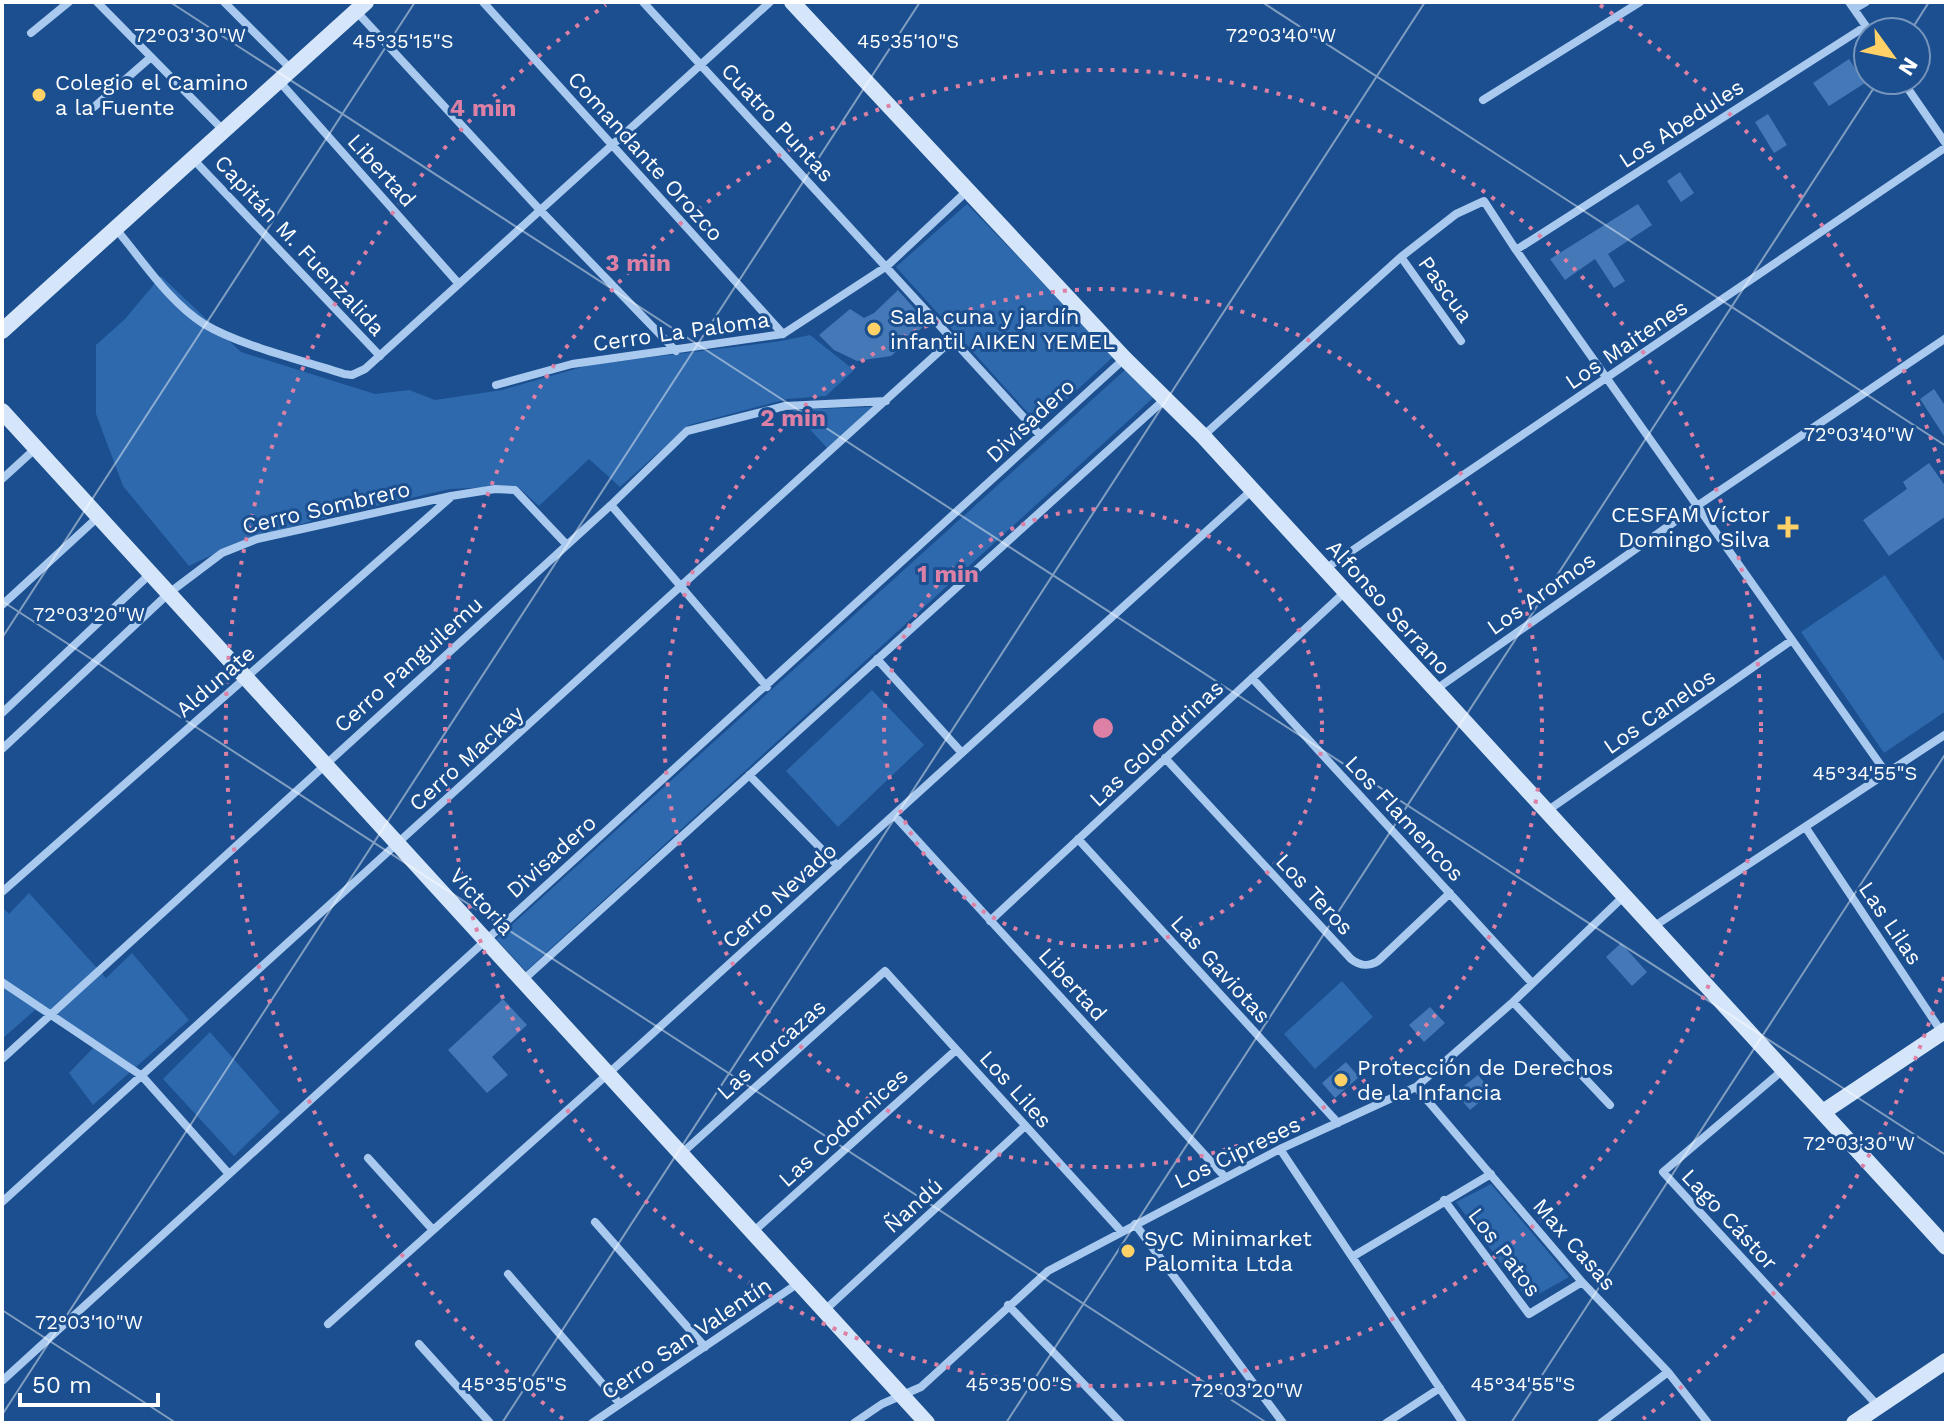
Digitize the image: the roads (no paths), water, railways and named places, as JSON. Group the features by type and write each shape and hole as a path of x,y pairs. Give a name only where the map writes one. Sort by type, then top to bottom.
{"street":[{"path":"31,33 69,2"},
{"path":"97,2 224,131"},
{"name":"Libertad","path":"224,2 459,284"},
{"name":"Comandante Orozco","path":"483,2 783,334"},
{"name":"Cuatro Puntas","path":"643,2 1040,435"},
{"path":"116,229 178,303 205,324 246,341 352,375 380,356 770,2"},
{"name":"Alfonso Serrano","path":"792,2 1124,358 1203,436 1946,1247"},
{"path":"1483,100 1640,2"},
{"path":"1852,6 1866,2"},
{"path":"2,331 361,6 540,210 676,351"},
{"name":"Los Abedules","path":"1516,250 1852,39"},
{"path":"94,107 151,57"},
{"path":"1913,96 1946,145"},
{"name":"Los Maitenes","path":"1325,569 1946,145"},
{"name":"Capitán M. Fuenzalida","path":"193,159 380,356"},
{"name":"Cerro La Paloma","path":"496,385 572,364 783,334 887,266 967,191"},
{"path":"1203,436 1401,257 1456,214 1484,201 1887,774"},
{"name":"Pascua","path":"1401,257 1461,341"},
{"name":"Los Aromos","path":"1435,690 1697,506 1946,338"},
{"name":"Cerro Mackay","path":"2,1202 953,339"},
{"name":"Divisadero","path":"2,1381 767,687 1124,358"},
{"path":"523,980 1165,399"},
{"name":"Cerro Panguilemu","path":"2,1059 611,505 687,431 785,406 886,401"},
{"name":"Victoria","path":"2,411 927,1423"},
{"path":"2,479 36,448"},
{"name":"Cerro Sombrero","path":"2,749 169,593 222,553 257,539 495,489 515,490 567,545"},
{"name":"Cerro Nevado","path":"328,1324 1252,490"},
{"name":"Aldunate","path":"2,892 451,496"},
{"path":"611,505 767,687"},
{"path":"2,605 99,517"},
{"path":"2,713 151,573"},
{"name":"Las Golondrinas","path":"990,921 1346,591"},
{"name":"Los Canelos","path":"1547,811 1792,640"},
{"path":"877,659 962,753"},
{"name":"Los Flamencos","path":"1252,678 1532,983"},
{"path":"1652,927 1946,734"},
{"name":"Los Teros","path":"1165,758 1359,965 1378,961 1450,893"},
{"path":"749,775 838,866"},
{"name":"Libertad","path":"894,815 1225,1177"},
{"name":"Las Lilas","path":"1806,828 1945,1033"},
{"name":"Las Gaviotas","path":"1078,839 1338,1123"},
{"name":"Los Cipreses","path":"854,1423 882,1404 921,1387 1048,1271 1280,1149 1416,1087 1513,1002 1624,896"},
{"name":"Los Liles","path":"885,971 1121,1231"},
{"name":"Las Torcazas","path":"682,1153 885,971"},
{"path":"2,982 142,1076 229,1174"},
{"path":"1513,1002 1610,1105"},
{"path":"1823,1112 1945,1033"},
{"name":"Las Codornices","path":"754,1231 956,1050"},
{"name":"Lago Cástor","path":"1783,1070 1663,1172 1878,1407"},
{"name":"Max Casas","path":"1416,1087 1582,1282 1668,1372 1708,1423"},
{"name":"Ñandú","path":"825,1310 1025,1126"},
{"path":"1280,1149 1463,1423"},
{"path":"368,1158 433,1230"},
{"name":"Los Patos","path":"1352,1257 1491,1174"},
{"name":"Los Patos","path":"1444,1200 1529,1314 1582,1282"},
{"path":"595,1222 705,1347"},
{"path":"1135,1224 1283,1423"},
{"path":"508,1274 620,1404"},
{"name":"Cerro San Valentín","path":"592,1423 800,1282"},
{"path":"1008,1305 1121,1423"},
{"path":"419,1344 490,1423"},
{"path":"1854,1423 1946,1361"},
{"path":"1601,1423 1668,1372"},
{"path":"1386,1423 1440,1388"}],"place":[{"name":"Colegio el Camino a la Fuente","path":"39,95"},
{"name":"Sala cuna y jardín infantil AIKEN YEMEL","path":"874,329"},
{"name":"CESFAM Víctor Domingo Silva","path":"1788,527"},
{"name":"Protección de Derechos de la Infancia","path":"1341,1080"},
{"name":"SyC Minimarket Palomita Ltda","path":"1128,1251"}]}
